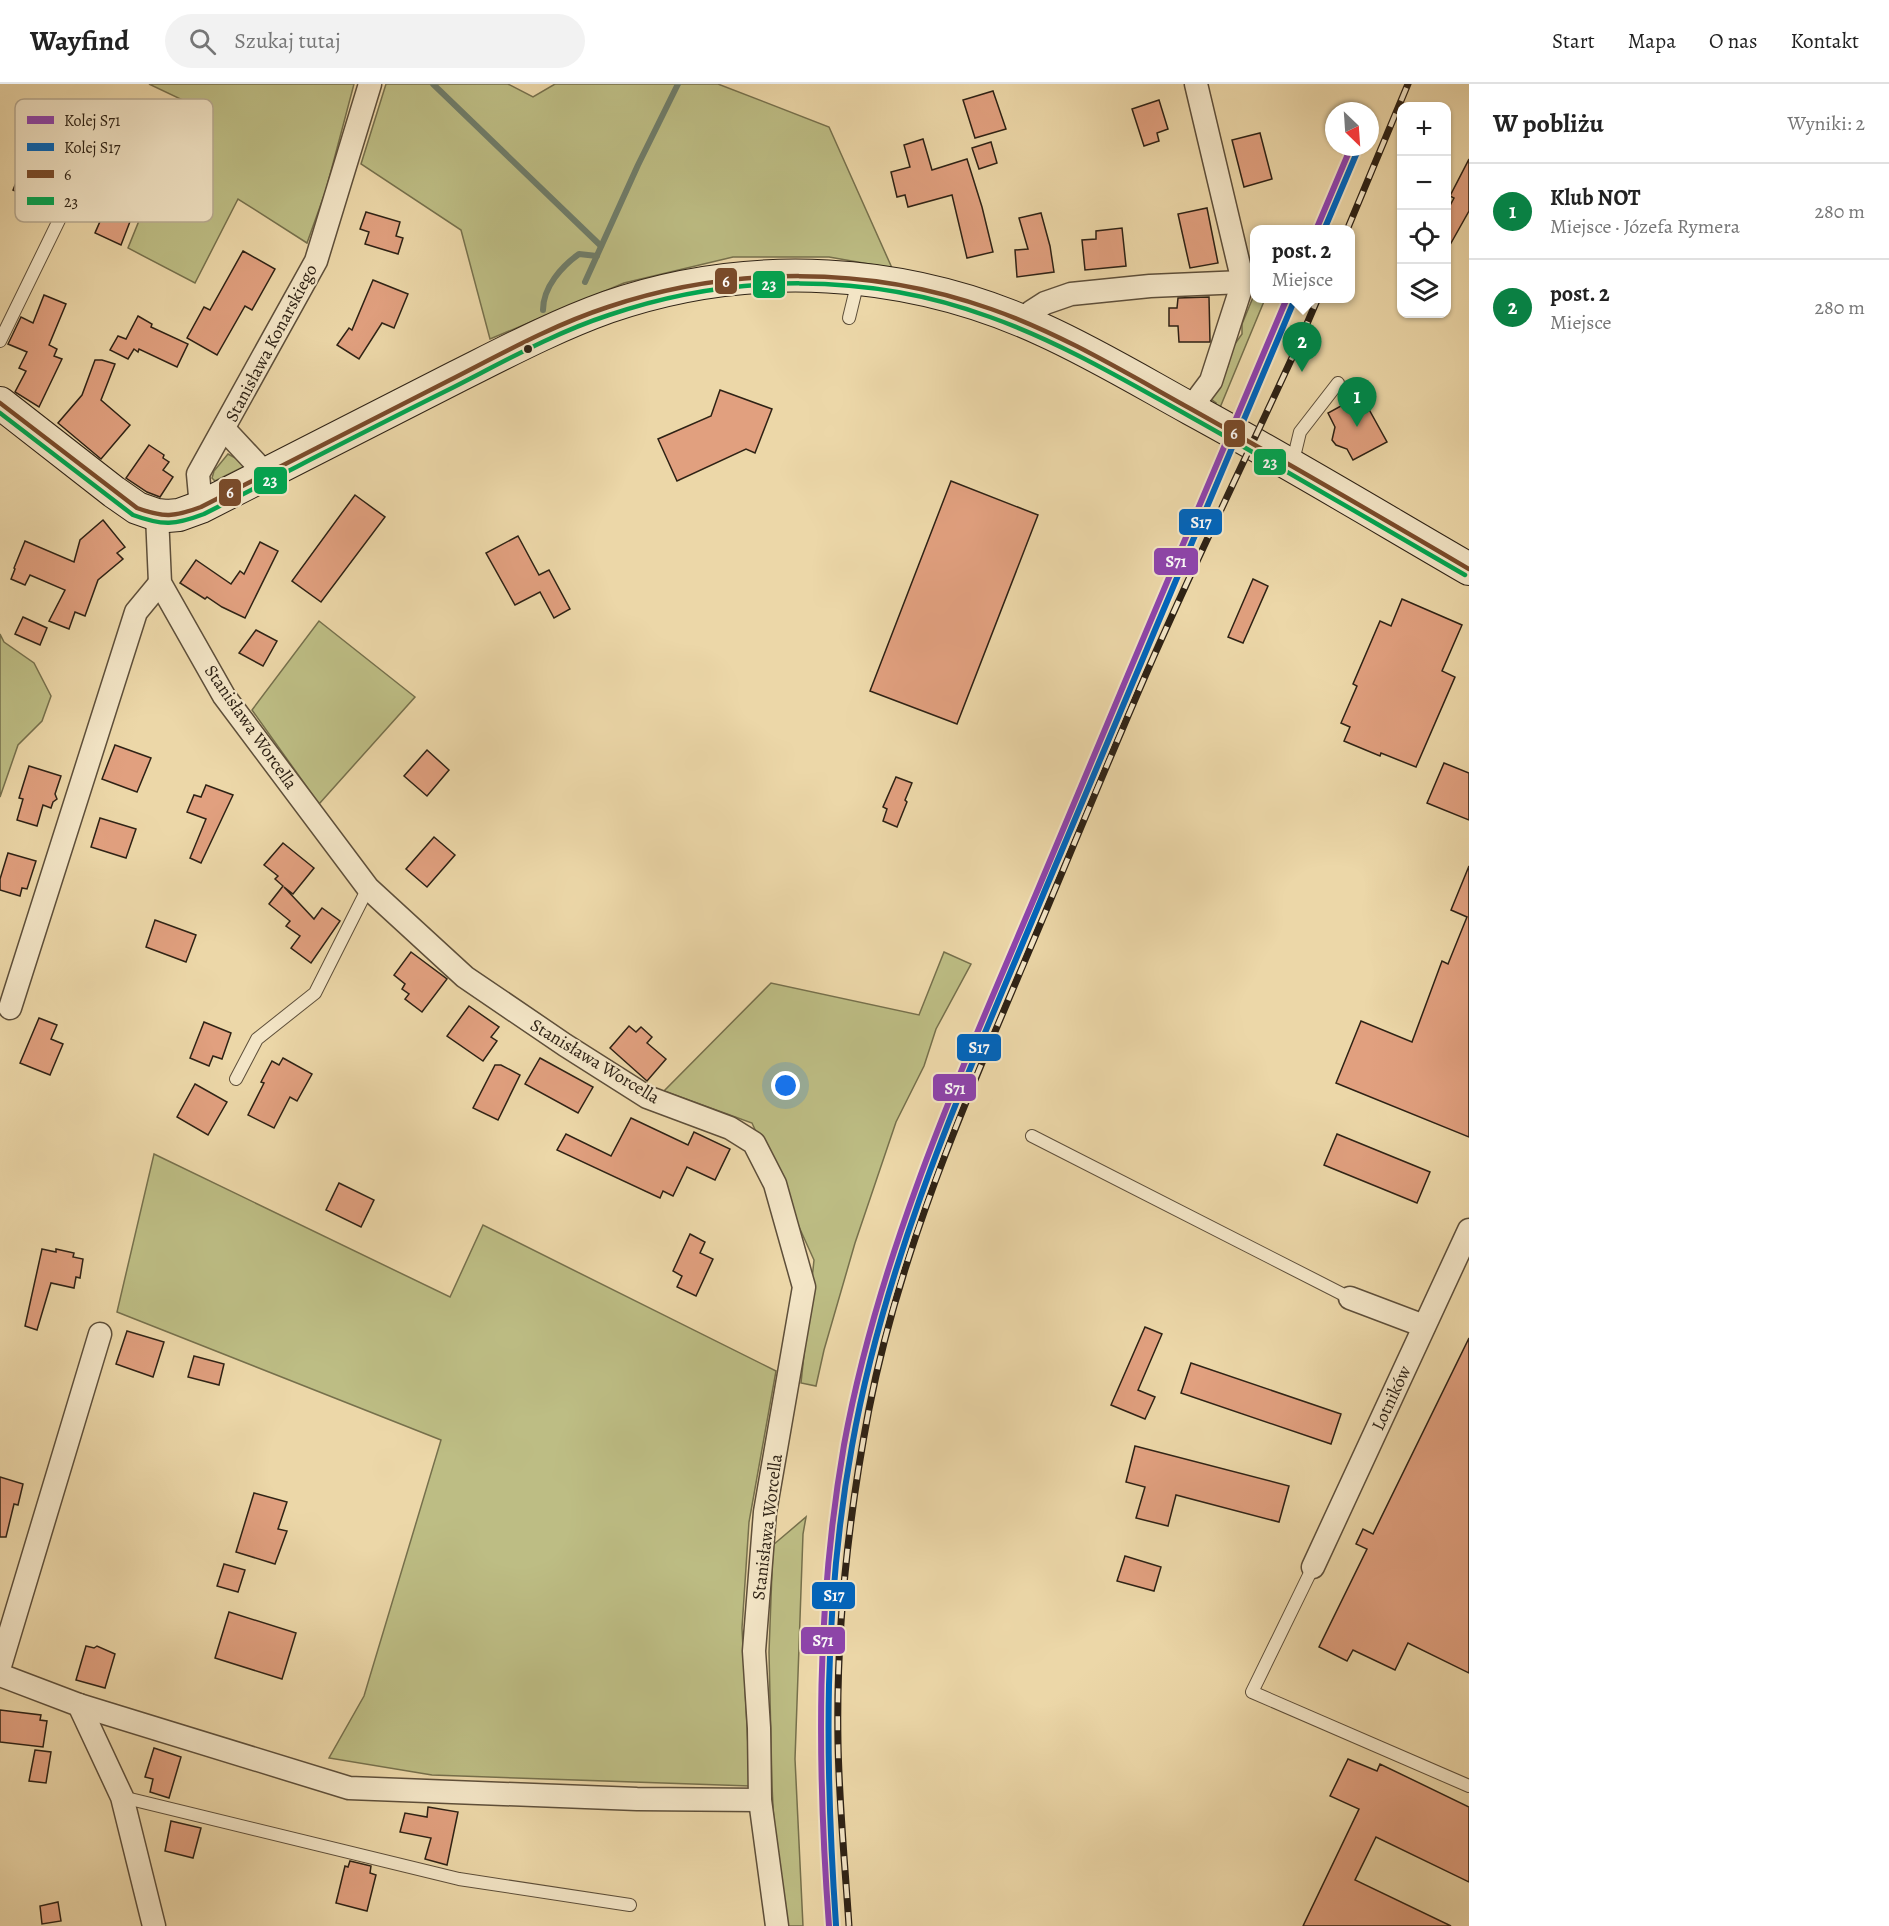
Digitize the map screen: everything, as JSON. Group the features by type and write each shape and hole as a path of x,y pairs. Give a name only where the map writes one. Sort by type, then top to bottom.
{"street":[{"name":"Stanisława Konarskiego","path":"201,507 198,474 225,429 316,261 370,84"},
{"path":"1190,409 1211,381 1243,282 1196,84"},
{"path":"0,403 128,502 157,515 179,515 201,507 531,340 609,307 674,289 741,278 789,274 859,278 906,286 972,303 1022,321 1072,345 1190,409 1469,569"},
{"path":"1022,321 1045,303 1071,294 1150,286 1243,282"},
{"name":"Stanisława Konarskiego","path":"225,429 266,474"},
{"name":"Stanisława Worcella","path":"157,515 160,583 224,696 368,888 465,977 565,1046 647,1096 730,1128 754,1143 775,1184 804,1287 765,1512 754,1651 759,1728 760,1800 777,1926"},
{"path":"10,1008 136,612 160,583"},
{"name":"Lotników","path":"1313,1566 1469,1230"},
{"path":"1350,1298 1424,1326"},
{"path":"0,1666 100,1334"},
{"path":"0,1675 79,1705 350,1788 637,1799 760,1800"},
{"path":"79,1705 122,1797 154,1926"}],"lane":[{"path":"0,341 58,222"},
{"path":"849,318 859,278"},
{"path":"1292,466 1300,432 1338,382"},
{"path":"236,1079 257,1039 315,993 368,888"},
{"path":"1032,1136 1350,1298"},
{"path":"1313,1566 1252,1692 1469,1786"},
{"path":"122,1797 459,1879 630,1905"}],"green space":[{"path":"149,84 354,84 326,190 307,243 238,199 195,283 128,248 139,222 213,222 213,99 181,99"},
{"path":"386,84 508,84 533,97 555,84 718,84 829,127 892,268 829,257 733,257 624,283 490,339 461,230 361,164"},
{"path":"1251,303 1263,303 1219,410 1211,399 1228,366 1232,348 1242,334 1242,324"},
{"path":"228,454 241,461 243,467 215,481 212,478 214,471"},
{"path":"319,621 415,697 319,804 252,710"},
{"path":"0,634 4,642 34,663 51,696 42,721 18,745 0,797"},
{"path":"944,952 971,964 936,1029 924,1066 896,1122 855,1243 816,1386 801,1383 814,1260 752,1123 664,1091 771,983 919,1015"},
{"path":"154,1154 450,1297 483,1225 776,1371 749,1522 742,1628 750,1786 432,1775 329,1758 364,1696 441,1440 117,1312"},
{"path":"806,1517 803,1534 795,1759 803,1926 786,1926 776,1866 772,1786 769,1652 773,1545"}],"building":[{"path":"993,91 1006,129 975,138 963,100"},
{"path":"1159,100 1168,129 1157,133 1159,141 1144,146 1132,109"},
{"path":"1260,133 1272,179 1244,187 1232,140"},
{"path":"923,139 932,170 967,159 993,252 967,258 952,195 908,207 905,195 897,197 891,172 910,167 904,145"},
{"path":"991,142 997,163 979,169 972,148"},
{"path":"1469,159 1469,211 1451,243 1451,204 1454,198 1451,194"},
{"path":"1207,208 1218,263 1190,268 1178,214"},
{"path":"366,212 400,222 396,236 403,238 398,254 365,244 369,232 360,229"},
{"path":"1041,213 1054,272 1017,277 1015,250 1028,249 1019,218"},
{"path":"100,222 130,222 121,245 95,233"},
{"path":"1122,228 1126,266 1085,270 1082,240 1096,239 1096,231"},
{"path":"243,251 275,269 252,310 245,306 217,355 187,338 204,307 210,310"},
{"path":"373,280 408,294 394,328 382,323 359,359 337,345 349,328 352,330"},
{"path":"44,295 66,304 49,345 57,349 54,356 62,359 39,407 15,392 26,371 19,368 27,352 8,344 21,317 33,323"},
{"path":"1209,297 1210,342 1179,342 1178,326 1169,326 1169,308 1177,308 1178,298"},
{"path":"138,316 152,324 151,327 188,344 177,367 139,349 138,352 134,349 128,359 110,350 118,336 126,339"},
{"path":"95,360 115,364 101,400 130,425 101,459 58,423 82,395"},
{"path":"720,390 772,409 755,453 746,449 677,481 658,439 711,416"},
{"path":"1361,395 1387,442 1353,460 1347,449 1336,445 1332,440 1335,427 1328,413"},
{"path":"149,445 164,455 163,458 169,462 163,470 173,477 160,497 147,492 126,478"},
{"path":"951,481 1038,515 957,724 870,691"},
{"path":"355,495 385,517 321,602 292,581"},
{"path":"103,520 125,547 117,553 123,559 98,580 85,616 75,612 69,629 49,621 65,590 30,575 25,585 11,579 25,541 74,562 80,540"},
{"path":"518,536 539,575 549,570 570,609 554,618 540,592 515,605 486,553"},
{"path":"260,542 278,551 245,618 207,597 205,599 180,583 196,560 231,584 240,571 244,574"},
{"path":"1253,579 1268,586 1243,643 1228,637"},
{"path":"1402,599 1462,625 1442,671 1455,677 1416,767 1381,753 1380,756 1344,741 1350,727 1341,723 1357,686 1353,684 1380,621 1391,626"},
{"path":"23,617 47,628 40,645 15,634"},
{"path":"256,630 277,641 263,666 239,653"},
{"path":"115,745 151,758 137,792 102,779"},
{"path":"427,750 449,770 427,796 404,776"},
{"path":"1444,763 1469,773 1469,820 1427,803"},
{"path":"29,766 61,776 55,794 57,799 51,808 43,805 37,826 17,820 23,799 19,798"},
{"path":"896,777 912,783 897,827 883,821 887,809 883,807"},
{"path":"206,785 233,795 201,863 190,858 206,819 187,812 194,795 201,797"},
{"path":"100,818 136,829 126,858 91,847"},
{"path":"434,837 455,855 427,887 406,869"},
{"path":"283,843 314,868 293,894 284,887 314,919 322,908 340,921 311,963 291,948 300,936 286,926 290,921 269,904 283,886 275,879 278,876 264,865"},
{"path":"8,853 36,861 27,889 22,888 20,896 0,890 0,879"},
{"path":"1469,866 1469,1137 1336,1083 1361,1021 1412,1042 1442,961 1448,964 1467,917 1451,910"},
{"path":"155,920 196,935 186,962 146,947"},
{"path":"411,952 447,979 422,1012 405,999 409,994 402,989 405,984 394,975"},
{"path":"469,1006 499,1027 491,1037 497,1041 483,1061 447,1036"},
{"path":"39,1018 57,1025 51,1039 63,1044 50,1075 20,1063"},
{"path":"204,1022 231,1033 222,1059 213,1056 209,1066 190,1058"},
{"path":"629,1026 636,1032 641,1027 652,1037 647,1043 666,1059 647,1081 610,1048"},
{"path":"283,1058 312,1074 297,1101 290,1097 274,1128 248,1115 272,1061 279,1065"},
{"path":"540,1058 593,1087 578,1113 525,1084"},
{"path":"495,1065 501,1065 520,1075 498,1120 473,1108"},
{"path":"195,1084 227,1102 208,1135 177,1117"},
{"path":"631,1118 688,1145 694,1132 730,1149 715,1180 687,1167 673,1196 663,1191 660,1198 557,1150 566,1134 611,1156"},
{"path":"1337,1134 1430,1172 1417,1203 1324,1165"},
{"path":"339,1183 374,1200 361,1227 326,1210"},
{"path":"690,1234 705,1242 700,1253 713,1259 696,1296 677,1287 682,1276 673,1271"},
{"path":"42,1249 74,1253 73,1257 83,1259 80,1278 76,1277 74,1288 51,1283 37,1330 25,1326"},
{"path":"1145,1327 1162,1334 1138,1390 1155,1397 1145,1419 1111,1405"},
{"path":"127,1331 164,1342 153,1377 116,1364"},
{"path":"1469,1338 1469,1673 1408,1643 1395,1670 1353,1650 1347,1661 1319,1647 1367,1549 1356,1544 1363,1529 1373,1534"},
{"path":"194,1356 224,1364 219,1385 188,1377"},
{"path":"1191,1363 1341,1414 1331,1444 1181,1393"},
{"path":"1135,1446 1289,1486 1279,1522 1176,1495 1168,1526 1136,1518 1145,1487 1126,1482"},
{"path":"0,1477 23,1484 18,1505 14,1504 6,1537 0,1537"},
{"path":"254,1493 287,1502 278,1529 287,1531 275,1564 236,1552"},
{"path":"1125,1556 1161,1567 1154,1591 1117,1581"},
{"path":"224,1564 245,1570 238,1592 217,1586"},
{"path":"229,1612 296,1633 282,1679 215,1658"},
{"path":"86,1646 94,1648 97,1646 115,1654 105,1688 76,1680"},
{"path":"0,1710 41,1715 40,1720 47,1721 43,1747 0,1742"},
{"path":"154,1748 181,1757 169,1798 150,1792 153,1779 145,1777"},
{"path":"35,1750 51,1752 46,1783 29,1781"},
{"path":"1348,1759 1377,1771 1380,1764 1469,1807 1469,1882 1376,1837 1355,1880 1451,1926 1303,1926 1359,1809 1330,1796"},
{"path":"428,1807 458,1812 447,1865 425,1859 431,1838 400,1832 405,1813 427,1817"},
{"path":"171,1821 201,1828 193,1858 165,1851"},
{"path":"350,1861 371,1866 370,1873 376,1875 367,1911 336,1903 345,1866 348,1867"},
{"path":"58,1902 61,1921 42,1924 40,1906"}],"waterway":[{"path":"433,84 601,246"},
{"path":"585,282 678,84"},
{"path":"543,310 550,285 566,265 579,254 597,256"}],"railway":[{"path":"1349,225 1408,84"},
{"path":"849,1926 838,1742 841,1616 849,1533 869,1409 898,1291 959,1119 1116,743 1316,303"}],"rail line":[{"name":"S71","path":"1318,225 1347,156"},
{"name":"S17","path":"1326,225 1355,156"},
{"name":"S71","path":"829,1926 821,1745 828,1565 844,1445 859,1374 878,1303 900,1233 951,1096 1285,303"},
{"name":"S17","path":"836,1925 830,1805 831,1625 836,1565 852,1446 867,1374 886,1304 932,1165 959,1097 1293,303"}],"transit line":[{"name":"6","path":"0,403 137,508 162,515 183,513 201,507 528,341 588,314 655,294 702,284 751,278 800,276 848,278 897,284 944,295 991,309 1043,330 1191,409 1469,569"},
{"name":"23","path":"0,413 133,515 153,521 177,522 204,514 529,348 589,322 655,301 703,291 751,285 800,283 848,286 897,292 944,302 990,317 1041,338 1091,362 1189,416 1465,575"}],"place":[{"name":"post. 2","path":"1302,372"},
{"name":"Klub NOT","path":"1357,427"}]}
